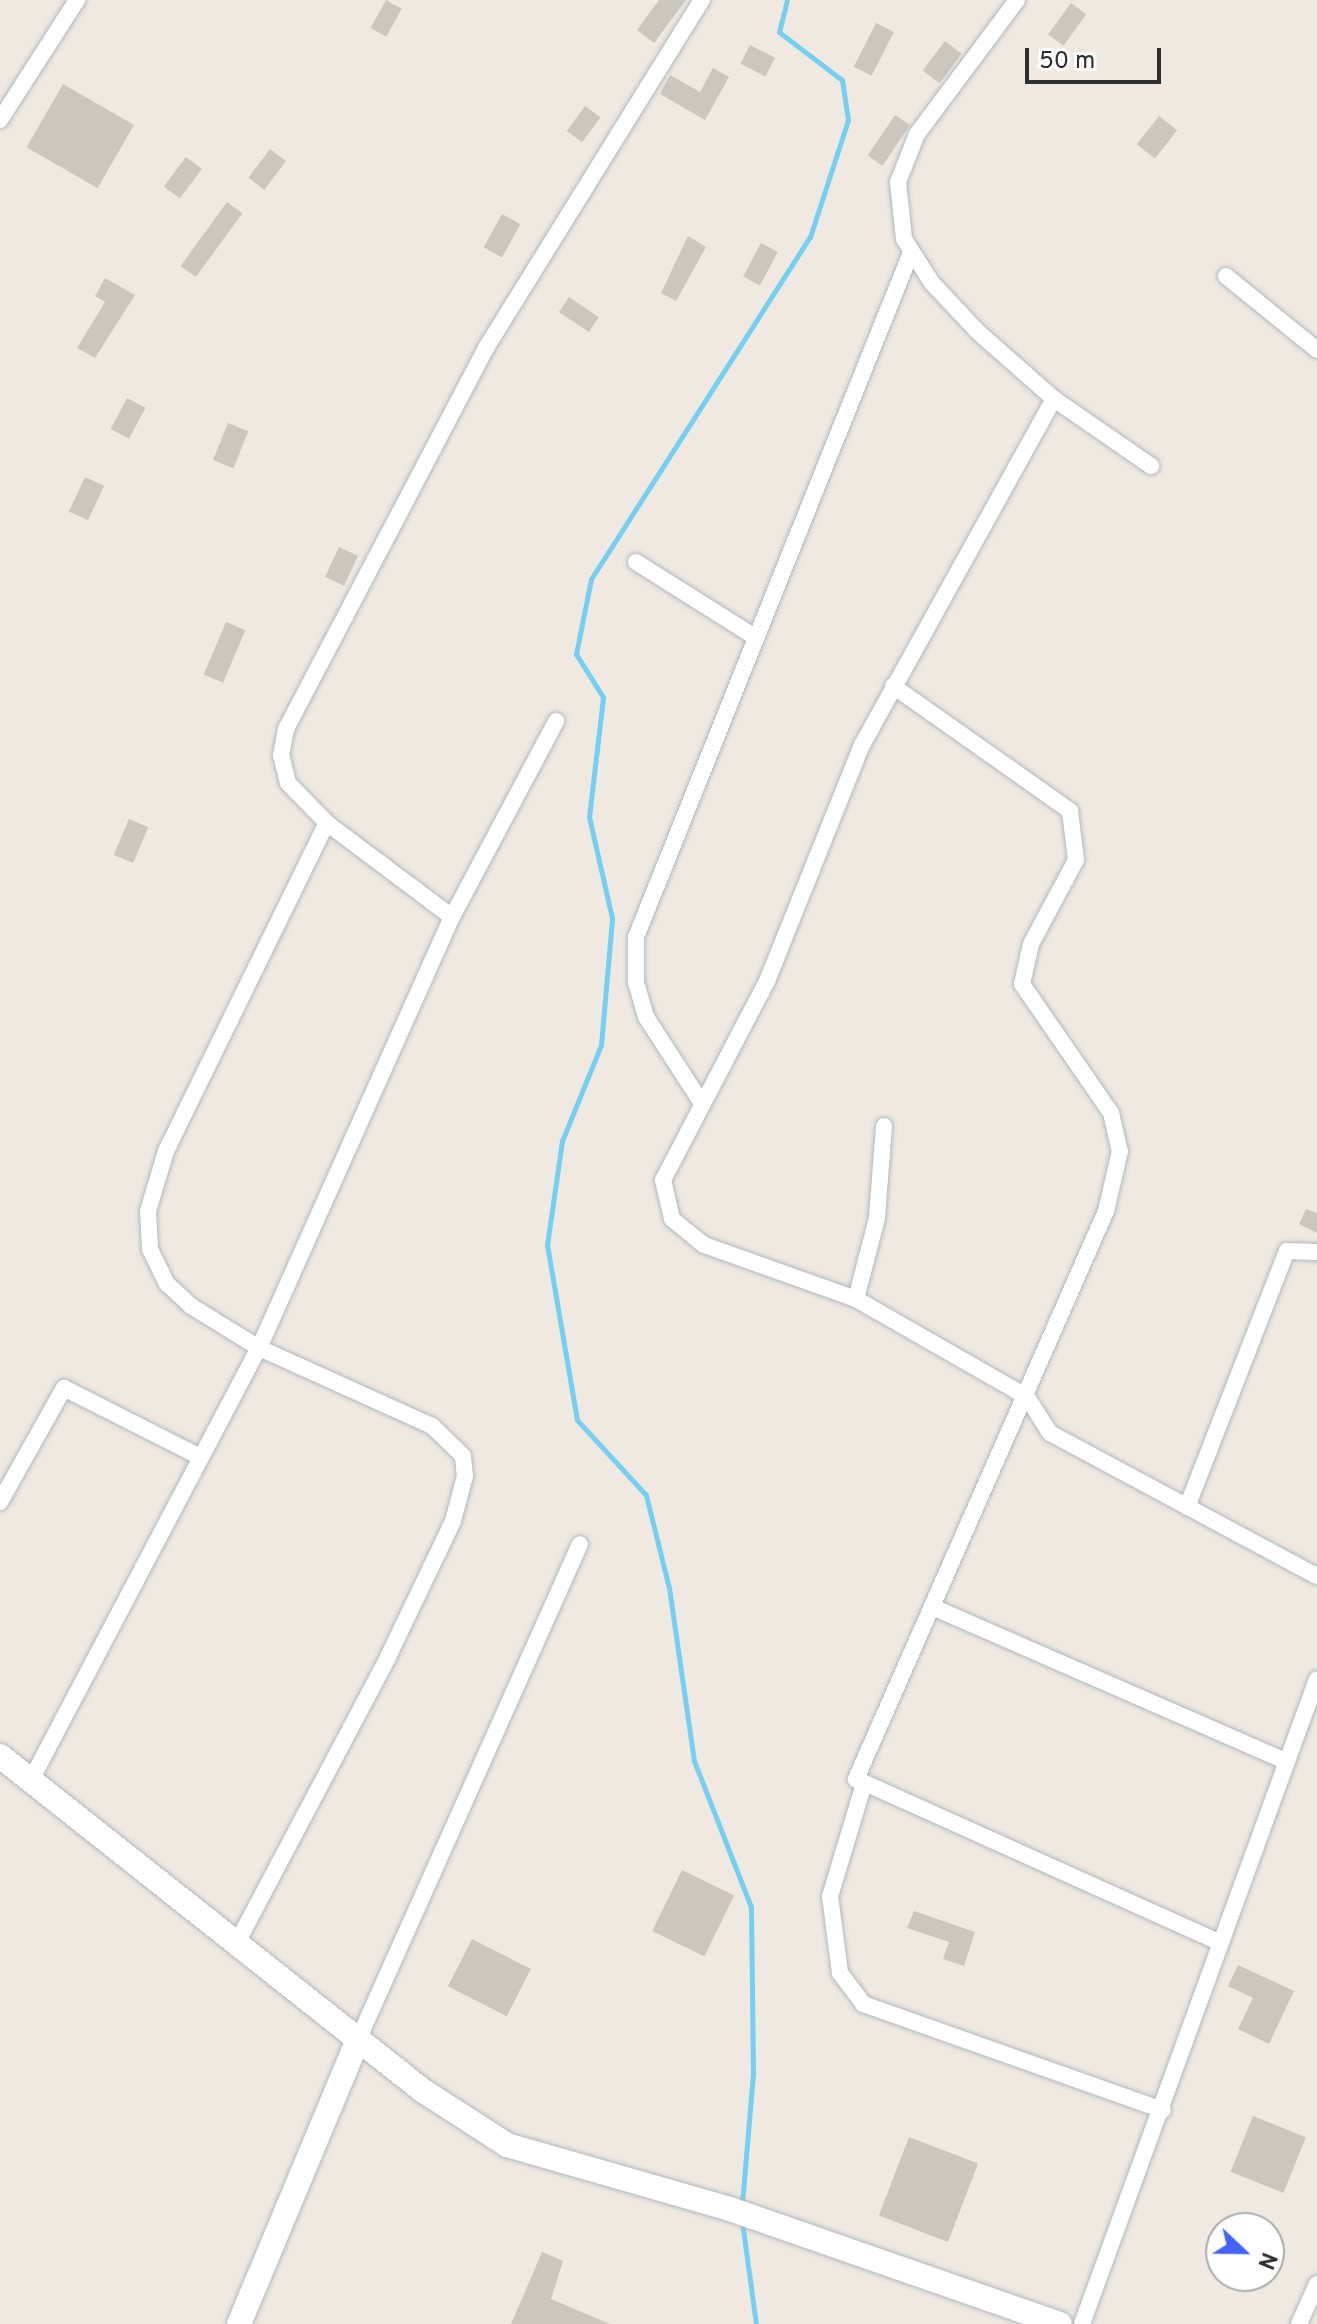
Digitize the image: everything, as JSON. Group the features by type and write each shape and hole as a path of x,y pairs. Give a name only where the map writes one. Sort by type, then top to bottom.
{"street":[{"path":"0,120 77,0"},
{"path":"452,917 327,823 288,783 281,755 286,729 486,348 702,0"},
{"path":"1017,0 936,100 907,158 899,214 910,255 977,331 1054,399 1151,466"},
{"path":"701,1102 646,1017 636,983 636,937 910,255"},
{"path":"1226,276 1317,350"},
{"path":"1054,399 893,686 840,794 767,981 701,1102 663,1180 672,1219 704,1245 856,1299 1027,1397 1050,1433 1317,1576"},
{"path":"636,562 755,637"},
{"path":"893,686 1056,795 1078,832 1076,860 1031,944 1022,984 1111,1113 1120,1151 1106,1211 1027,1397 935,1608 856,1770 863,1787 830,1896 840,1973 863,2004 1163,2110"},
{"path":"31,1780 259,1348 452,917 556,721"},
{"path":"239,1939 406,1620 465,1476 463,1456 432,1426 259,1348 167,1284 150,1249 148,1211 166,1151 327,823"},
{"path":"856,1299 877,1218 884,1126"},
{"path":"1187,1507 1287,1251 1317,1252"},
{"path":"0,1502 64,1388 200,1457"},
{"path":"239,2324 358,2040 580,1544"},
{"path":"935,1608 1287,1762"},
{"path":"1082,2324 1163,2110 1218,1942 1317,1679"},
{"path":"0,1756 239,1939 358,2040 507,2145 730,2209 1060,2324"},
{"path":"863,1787 1218,1942"},
{"path":"1299,2324 1317,2284"}],"building":[{"path":"386,0 402,9 386,37 370,28"},
{"path":"659,0 686,0 654,43 637,30"},
{"path":"1071,3 1086,14 1063,46 1048,35"},
{"path":"876,23 894,32 872,76 854,67"},
{"path":"945,41 962,54 940,83 923,71"},
{"path":"750,45 775,58 765,76 740,64"},
{"path":"713,68 729,77 705,120 660,94 670,75 700,92"},
{"path":"63,84 134,125 98,188 27,147"},
{"path":"585,106 600,117 582,142 567,131"},
{"path":"895,115 910,125 883,166 868,156"},
{"path":"1159,116 1177,130 1155,159 1137,144"},
{"path":"270,149 286,161 264,190 248,178"},
{"path":"186,157 202,169 180,199 164,187"},
{"path":"227,202 242,213 196,277 181,266"},
{"path":"502,214 520,224 502,257 484,247"},
{"path":"688,236 706,247 676,301 661,293"},
{"path":"761,243 778,252 760,285 743,277"},
{"path":"105,278 135,295 95,358 77,348 105,302 95,296"},
{"path":"569,297 599,317 589,332 559,312"},
{"path":"127,398 146,408 129,439 111,429"},
{"path":"228,423 248,431 233,468 213,460"},
{"path":"85,477 104,486 88,520 69,511"},
{"path":"339,547 358,556 344,586 325,577"},
{"path":"226,622 245,630 223,683 204,674"},
{"path":"129,819 148,827 133,863 114,855"},
{"path":"1306,1209 1317,1213 1317,1233 1299,1224"},
{"path":"682,1870 734,1895 704,1957 652,1931"},
{"path":"914,1911 975,1932 964,1966 943,1959 949,1942 907,1928"},
{"path":"472,1939 531,1969 507,2016 448,1986"},
{"path":"1238,1965 1294,1991 1269,2044 1238,2029 1253,1998 1228,1986"},
{"path":"1253,2116 1306,2137 1283,2193 1231,2172"},
{"path":"909,2137 978,2164 948,2242 879,2215"},
{"path":"542,2252 563,2261 551,2299 610,2324 511,2324"}],"waterway":[{"path":"742,2204 753,2073 751,1907 694,1761 669,1588 646,1495 577,1420 547,1245 562,1141 601,1045 612,918 589,817 603,697 576,654 591,579 810,237 848,120 842,80 779,32 787,0"},
{"path":"742,2222 756,2324"}]}
